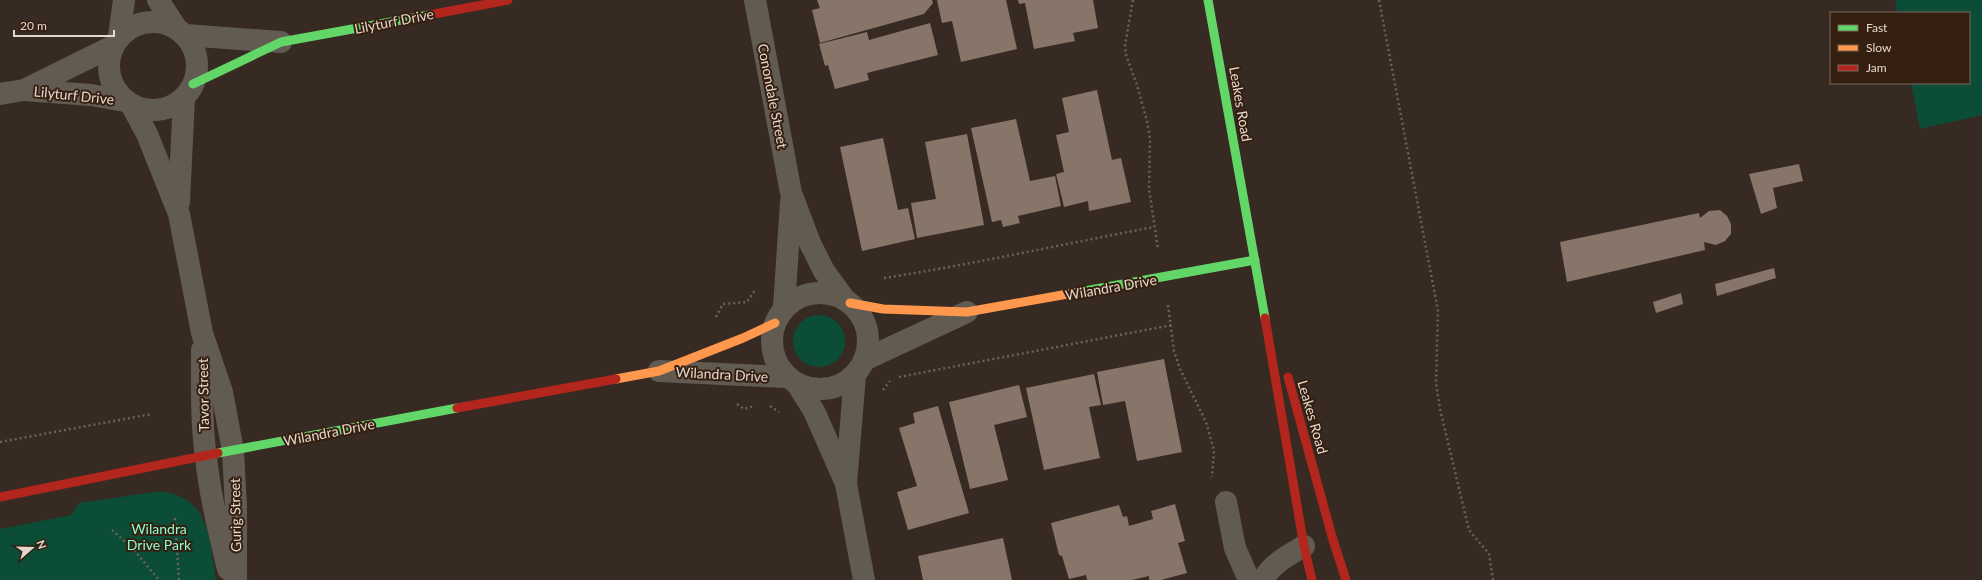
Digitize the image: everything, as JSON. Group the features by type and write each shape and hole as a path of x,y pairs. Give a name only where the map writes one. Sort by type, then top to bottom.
{"street":[{"path":"124,0 116,41 109,57 108,69 116,92 128,103 154,111 165,109 189,91 197,72 196,59 192,46 158,0"},
{"name":"Lilyturf Drive","path":"181,32 281,42 508,0"},
{"name":"Conondale Street","path":"755,0 791,193 810,243 824,271 847,301"},
{"name":"Leakes Road","path":"1208,0 1255,260 1304,546 1312,580"},
{"path":"116,41 134,26 153,21 165,23 181,32"},
{"name":"Lilyturf Drive","path":"24,90 116,41"},
{"name":"Lilyturf Drive","path":"189,91 281,42"},
{"name":"Lilyturf Drive","path":"0,94 24,90 91,95 128,103"},
{"name":"Tavor Street","path":"179,214 180,165 189,91"},
{"name":"Tavor Street","path":"128,103 147,134 179,214 202,333 222,392 233,451"},
{"name":"Conondale Street","path":"780,315 787,278 791,193"},
{"name":"Leakes Road","path":"1255,260 1280,351"},
{"name":"Wilandra Drive","path":"847,301 883,309 967,312 1255,260"},
{"path":"846,484 852,405 860,367 868,348 868,336 859,313 847,301 833,294 807,294 795,299 780,315 772,334 773,351 779,368 792,380 814,411 846,484 864,580"},
{"name":"Wilandra Drive","path":"860,367 967,312"},
{"name":"Wilandra Drive","path":"0,497 205,456 658,371 743,338 780,315"},
{"name":"Tavor Street","path":"202,333 201,397 205,456"},
{"name":"Leakes Road","path":"1285,366 1333,540 1346,580"},
{"path":"792,380 809,388 821,390 834,388 845,382 860,367"},
{"name":"Wilandra Drive","path":"658,371 792,380"},
{"name":"Gurig Street","path":"233,451 236,507 236,580"},
{"name":"Gurig Street","path":"205,456 214,511 230,580"},
{"path":"1226,502 1235,548 1249,580"},
{"path":"1262,580 1266,573 1279,561 1304,546"}],"path":[{"path":"1379,0 1438,311 1436,382 1440,409 1470,530 1489,554 1493,580"},
{"path":"877,279 955,267 1030,250 1154,227"},
{"path":"723,304 747,302 760,283 787,278"},
{"path":"852,405 880,400 882,391 892,378 1172,325"},
{"path":"744,409 757,404"},
{"path":"767,404 785,416 814,411"},
{"path":"0,442 152,414"},
{"path":"175,518 179,580"},
{"path":"112,530 133,549 159,580"}],"green space":[{"path":"1895,0 1982,0 1982,115 1920,129 1911,84 1970,84 1970,12 1897,12"},
{"path":"819,315 833,319 841,327 845,341 841,355 833,363 819,367 805,363 797,355 793,341 797,327 805,319"},
{"name":"Wilandra Drive Park","path":"161,491 177,495 190,502 199,512 205,523 209,536 216,580 0,580 0,529 71,515 79,503"}],"building":[{"path":"817,0 932,0 933,3 924,14 820,43 812,10 820,8"},
{"path":"937,0 1006,0 1017,49 961,62 952,21 942,23"},
{"path":"1018,0 1093,0 1098,28 1073,33 1075,41 1034,49 1025,3 1019,4"},
{"path":"930,23 938,55 867,73 869,80 835,89 828,65 825,66 819,44 867,32 869,40"},
{"path":"1097,90 1112,160 1121,158 1131,202 1089,211 1088,201 1064,207 1056,174 1064,172 1056,135 1069,132 1062,98"},
{"path":"1016,119 1030,181 1055,176 1061,206 1018,216 1020,223 1003,227 1001,220 992,222 971,128"},
{"path":"967,134 984,225 917,238 911,203 936,199 925,142"},
{"path":"883,138 898,210 908,208 915,239 862,251 840,147"},
{"path":"1799,164 1803,181 1773,188 1777,208 1761,214 1749,174"},
{"path":"1720,210 1727,216 1731,224 1731,234 1725,241 1716,245 1704,242 1705,250 1567,282 1560,242 1699,213 1700,218 1709,211"},
{"path":"1774,268 1776,278 1717,296 1715,284"},
{"path":"1681,293 1683,304 1656,313 1653,302"},
{"path":"1164,359 1182,452 1137,461 1125,401 1103,405 1097,372"},
{"path":"1094,374 1101,405 1089,407 1100,458 1044,470 1026,388"},
{"path":"1019,385 1027,417 994,425 1008,480 970,489 949,402"},
{"path":"938,406 969,513 908,530 897,492 917,486 899,428 915,423 913,413"},
{"path":"1175,504 1185,541 1178,543 1187,573 1161,580 1149,580 1149,576 1132,580 1087,580 1086,575 1069,579 1062,556 1059,555 1051,523 1119,505 1123,517 1127,516 1129,526 1153,519 1151,511"},
{"path":"1003,538 1012,580 923,580 918,556"}],"traffic: fast":[{"path":"1208,0 1265,318"},
{"path":"193,84 281,42 429,15"},
{"path":"1079,292 1255,260"},
{"path":"218,453 457,408"}],"traffic: slow":[{"path":"850,303 883,309 967,312 1079,292"},
{"path":"616,379 659,371 743,338 775,323"}],"traffic: jam":[{"path":"429,15 508,0"},
{"path":"1265,318 1304,546 1312,580"},
{"path":"1288,377 1333,540 1346,580"},
{"path":"457,408 616,379"},
{"path":"0,497 218,453"}]}
